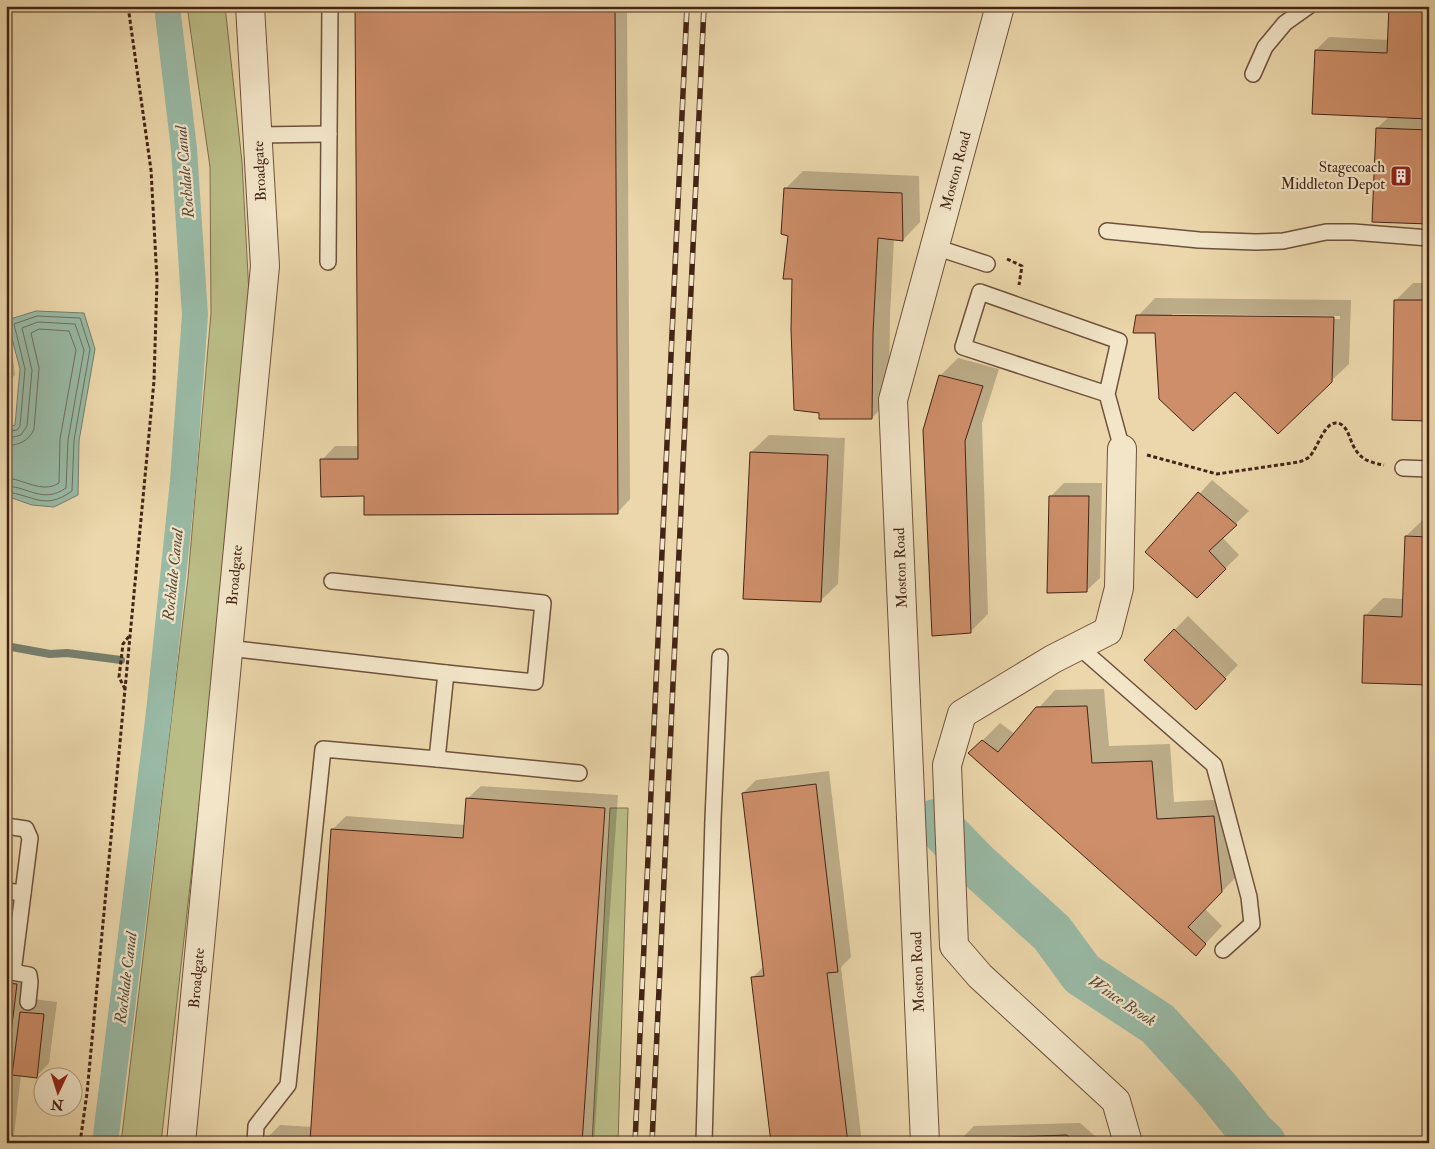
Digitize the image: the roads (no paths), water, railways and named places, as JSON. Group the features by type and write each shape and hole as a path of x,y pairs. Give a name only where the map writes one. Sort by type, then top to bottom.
{"street":[{"name":"Broadgate","path":"181,1143 265,266 250,6"},
{"name":"Moston Road","path":"925,1143 893,400 1000,6"},
{"path":"1122,449 1119,588 1108,631 1053,659 962,714 947,765 954,946 980,976 1116,1100 1128,1143"}],"lane":[{"path":"328,262 330,6"},
{"path":"1253,74 1265,47 1285,24 1309,6"},
{"path":"258,134 329,134"},
{"path":"1107,231 1199,240 1256,242 1283,241 1326,232 1353,232 1429,238"},
{"path":"935,247 988,264"},
{"path":"1107,394 963,347 980,292 1119,341 1107,394 1122,449"},
{"path":"1403,468 1429,469"},
{"path":"228,648 535,682 543,603 332,581"},
{"path":"1078,646 1214,765 1249,897 1252,924 1223,950"},
{"path":"704,1143 713,819 720,657"},
{"path":"437,759 446,673"},
{"path":"255,1143 256,1126 288,1085 324,749 579,773"},
{"path":"6,826 26,829 30,838 10,971 28,976 30,982 28,1002"},
{"path":"6,891 23,893"}],"water":[{"path":"36,311 84,313 95,349 79,441 78,495 54,507 32,505 6,496 6,428 15,425 20,369 7,320"}],"waterway":[{"name":"Rochdale Canal","path":"105,1143 159,712 183,481 195,315 184,149 167,6"},
{"name":"Wince Brook","path":"6,646 50,654 67,653 121,660"},
{"name":"Wince Brook","path":"935,822 977,865 1052,933 1082,974 1158,1024 1216,1088 1253,1134 1263,1143"}],"railway":[{"path":"635,1143 687,6"},
{"path":"652,1143 704,6"}],"place":[{"name":"Stagecoach Middleton Depot","path":"1401,176"}]}
